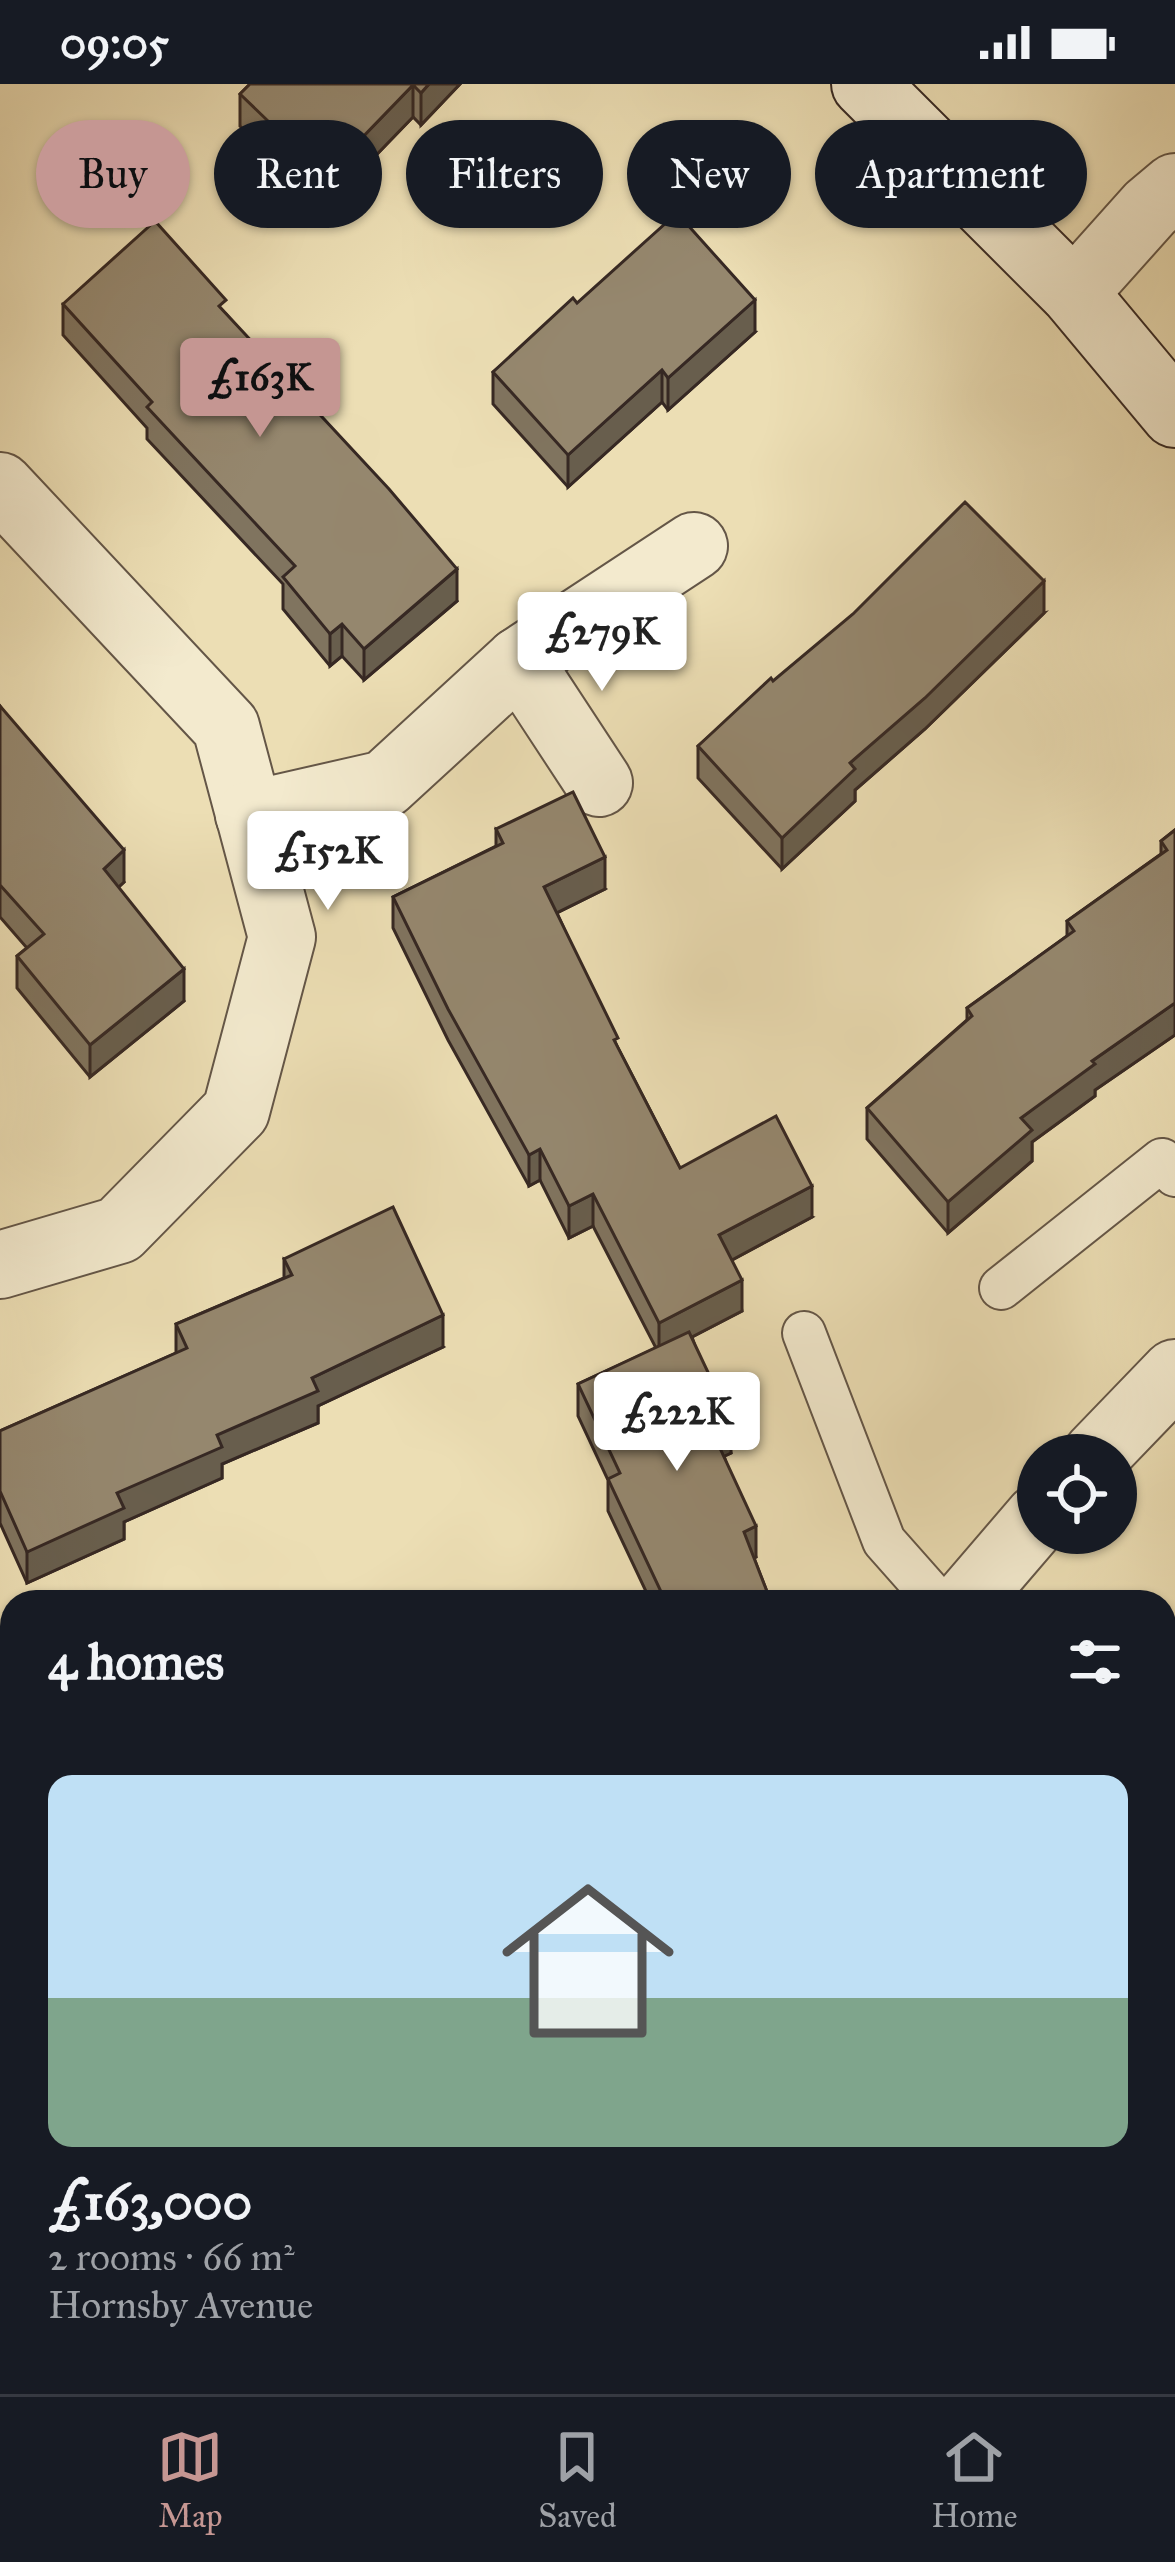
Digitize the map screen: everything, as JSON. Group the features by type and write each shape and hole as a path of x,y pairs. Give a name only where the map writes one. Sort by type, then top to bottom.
{"street":[{"path":"865,84 1074,292 1175,414"},
{"path":"1074,292 1175,187"},
{"path":"0,486 226,727 282,937 236,1111 119,1230 0,1265"},
{"path":"249,815 386,784 519,661 694,545"},
{"path":"519,661 599,783"},
{"path":"1116,1434 1175,1373"},
{"path":"976,1590 1017,1542"}],"lane":[{"path":"1001,1288 1171,1160"},
{"path":"804,1334 884,1541 927,1590"}],"building":[{"path":"250,84 429,84 421,93 413,85 379,120 267,120 240,94"},
{"path":"147,228 161,228 226,300 219,306 457,569 364,649 342,624 330,634 283,577 295,566 147,407 152,402 63,304"},
{"path":"660,228 690,228 755,300 668,378 662,370 568,455 493,372 573,298 577,303"},
{"path":"965,502 1044,581 925,698 850,763 855,769 782,838 698,746 771,678 773,681 853,614"},
{"path":"0,706 124,850 104,869 184,969 90,1045 17,956 44,934 0,885"},
{"path":"573,792 605,857 544,887 618,1038 614,1040 680,1168 776,1116 812,1186 719,1235 742,1280 659,1323 593,1194 569,1206 540,1149 529,1155 393,897 503,843 496,829"},
{"path":"1175,830 1175,1003 1021,1118 1032,1130 948,1202 867,1108 972,1016 967,1008 1074,931 1067,921 1167,850 1161,841"},
{"path":"393,1207 443,1315 312,1378 318,1391 217,1435 222,1447 117,1493 124,1508 27,1552 0,1491 0,1431 187,1348 176,1324 292,1275 284,1259"},
{"path":"689,1332 731,1421 712,1431 756,1526 744,1532 766,1590 660,1590 608,1479 620,1473 578,1384"}]}
